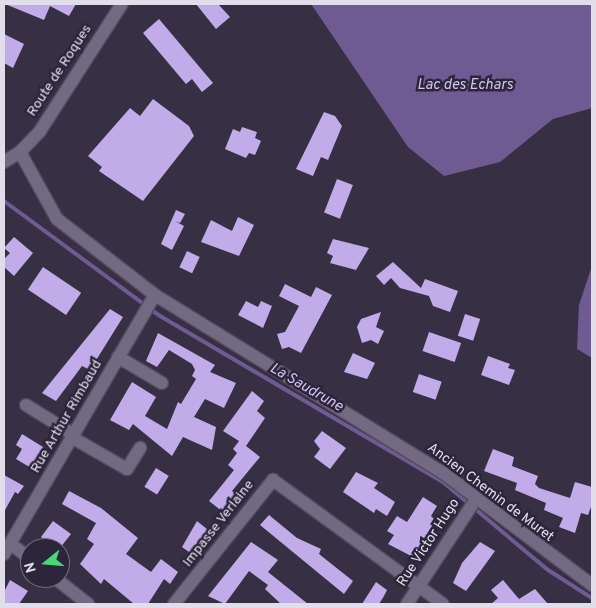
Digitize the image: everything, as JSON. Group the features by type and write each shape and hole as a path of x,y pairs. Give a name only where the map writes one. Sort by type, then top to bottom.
{"street":[{"name":"Route de Roques","path":"4,162 20,152 40,131 122,4"},
{"name":"Ancien Chemin de Muret","path":"20,152 57,219 155,295 442,472 592,585"},
{"name":"Rue Arthur Rimbaud","path":"7,549 155,295"},
{"path":"118,357 162,383"},
{"path":"26,405 73,437 127,469 140,448"},
{"name":"Impasse Verlaine","path":"174,604 273,480 417,588"},
{"name":"Rue Victor Hugo","path":"407,604 476,499"},
{"path":"7,549 20,555"},
{"path":"68,588 88,604"},
{"path":"417,588 443,604"}],"water":[{"name":"Lac des Echars","path":"311,4 592,4 592,108 553,119 500,162 444,176 408,147"},
{"path":"592,266 592,358 577,349 579,305"}],"building":[{"path":"5,4 76,4 69,16 50,6 44,20"},
{"path":"196,4 218,4 230,17 216,29"},
{"path":"159,19 213,83 202,92 192,79 186,84 143,33"},
{"path":"4,34 24,44 13,68 4,63"},
{"path":"153,99 189,126 194,136 143,201 99,171 102,167 88,156 130,108 140,116"},
{"path":"324,112 335,116 342,126 328,160 321,157 313,176 296,169"},
{"path":"242,127 257,132 255,138 261,141 255,155 249,153 246,158 225,149 233,129 240,132"},
{"path":"337,179 353,185 340,219 324,213"},
{"path":"176,210 185,214 180,223 175,221 184,226 172,250 161,244"},
{"path":"238,217 254,225 239,256 201,242 211,220 232,231"},
{"path":"14,237 33,253 14,276 4,267 4,259 10,253 4,248"},
{"path":"333,239 369,248 356,270 330,263 333,256 327,253"},
{"path":"187,251 200,257 192,273 179,267"},
{"path":"393,262 421,288 425,279 458,291 450,312 433,306 429,296 400,288 391,278 384,285 376,276"},
{"path":"43,267 81,293 66,315 28,289"},
{"path":"285,284 311,297 316,287 332,295 301,353 289,347 282,349 277,334 285,332 299,306 279,296"},
{"path":"246,301 258,307 261,301 272,306 263,328 238,315"},
{"path":"110,309 123,317 90,370 82,366 56,401 42,393"},
{"path":"381,312 376,327 384,331 378,344 371,340 362,343 357,327 361,319"},
{"path":"465,314 480,319 473,341 458,336"},
{"path":"429,332 461,343 455,362 422,351"},
{"path":"158,333 215,365 210,372 236,383 224,408 205,399 194,417 216,427 212,450 183,437 172,456 133,424 129,430 110,420 132,382 156,397 145,416 167,429 178,402 181,404 196,379 192,376 195,370 192,364 169,350 157,367 146,361"},
{"path":"353,353 375,363 367,379 344,372"},
{"path":"488,356 510,364 508,368 515,370 509,385 481,375"},
{"path":"419,374 442,382 436,400 413,392"},
{"path":"252,391 264,401 257,411 265,418 246,446 260,457 232,491 239,497 223,512 209,501 234,470 228,465 237,453 233,449 239,441 223,431"},
{"path":"322,431 346,448 330,469 314,457 320,449 314,441"},
{"path":"22,434 43,447 31,468 16,459 22,449 16,445"},
{"path":"493,449 514,457 512,466 538,476 535,484 539,488 570,498 575,482 592,487 592,504 588,515 581,513 575,533 559,527 563,518 544,510 546,503 515,490 517,483 484,471"},
{"path":"156,468 169,476 157,495 144,487"},
{"path":"356,472 378,483 374,488 395,502 387,516 376,509 374,513 343,492"},
{"path":"4,475 24,486 18,494 15,492 4,512"},
{"path":"69,491 101,508 138,538 126,554 151,572 161,559 178,572 170,584 164,579 148,604 134,604 104,579 101,584 80,564 94,544 87,539 96,523 62,504"},
{"path":"423,497 437,506 431,516 435,520 415,558 388,544 394,535 387,531 397,516 407,522"},
{"path":"269,515 297,538 321,549 319,554 353,581 344,594 260,525"},
{"path":"53,521 71,534 68,538 41,537"},
{"path":"197,521 213,534 193,555 182,547"},
{"path":"251,542 278,560 268,572 308,604 281,604 265,589 268,585 249,571 225,604 208,596"},
{"path":"480,542 495,551 466,591 453,583 462,563"},
{"path":"10,580 20,588 28,591 19,604 4,604 4,592"},
{"path":"503,580 519,599 535,589 548,604 491,604 498,598 491,590"},
{"path":"376,582 387,590 379,604 362,604"}],"waterway":[{"name":"La Saudrune","path":"4,201 160,316 443,482 548,570 592,598"}]}
